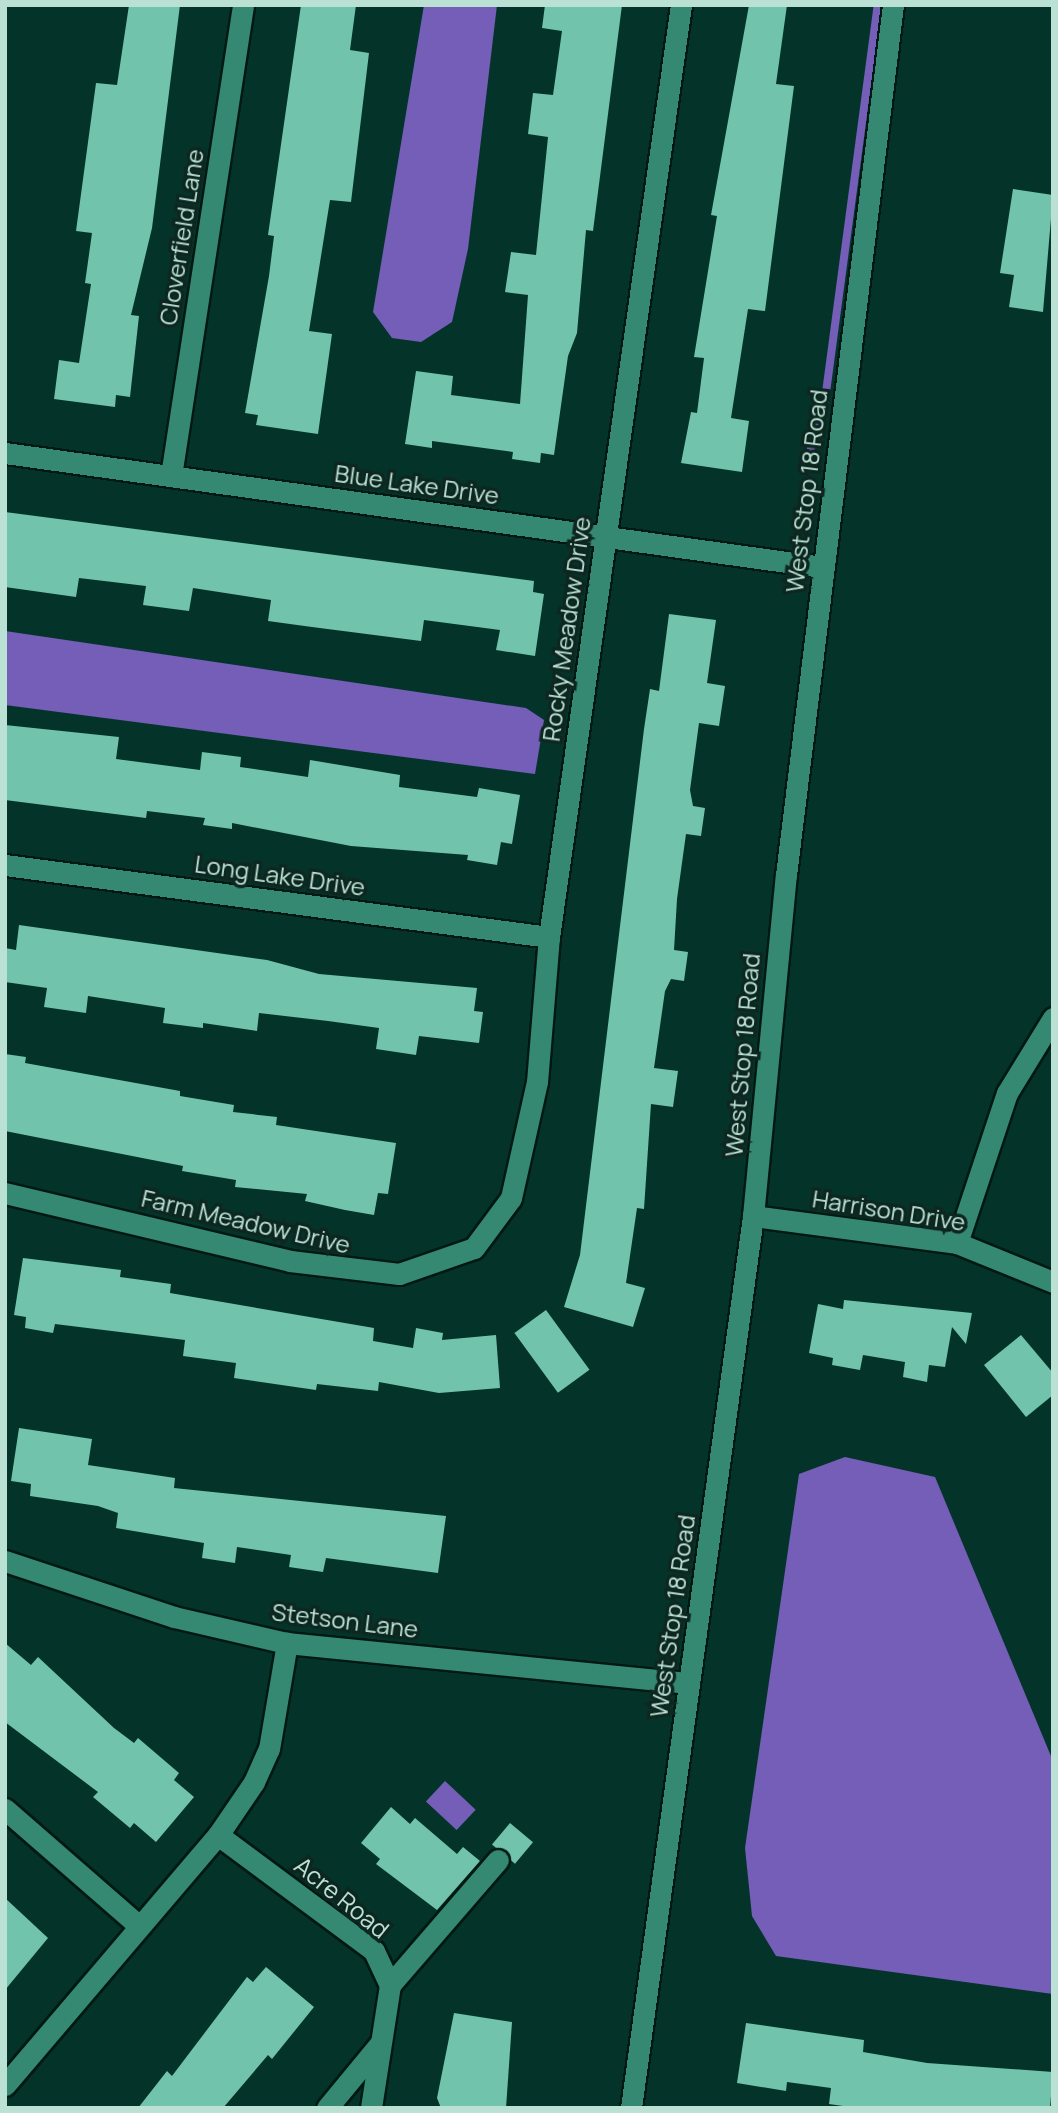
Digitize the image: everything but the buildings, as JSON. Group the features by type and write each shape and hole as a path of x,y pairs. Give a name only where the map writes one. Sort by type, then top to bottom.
{"street":[{"name":"Cloverfield Lane","path":"171,476 243,5"},
{"name":"Rocky Meadow Drive","path":"474,1248 511,1198 526,1153 549,937 681,5"},
{"name":"West Stop 18 Road","path":"633,2107 754,1216 822,567 893,5"},
{"name":"Blue Lake Drive","path":"5,453 822,567"},
{"name":"Long Lake Drive","path":"5,865 549,937"},
{"path":"957,1243 1007,1093 1053,1017"},
{"name":"Farm Meadow Drive","path":"5,1193 358,1273 399,1274 474,1248"},
{"name":"Harrison Drive","path":"754,1216 957,1243 1053,1282"},
{"name":"Stetson Lane","path":"5,1561 174,1617 287,1643 689,1683"},
{"path":"5,2085 137,1924 218,1835 269,1749 287,1643"},
{"path":"5,1809 137,1924"},
{"name":"Acre Road","path":"218,1835 374,1951 390,1985"},
{"path":"371,2108 390,1985 498,1860"},
{"path":"327,2108 379,2045"}],"shaded area":[{"path":"424,5 497,5 468,249 452,322 421,342 392,338 373,312"},
{"path":"5,631 526,708 544,720 535,774 5,705"},
{"path":"845,1457 935,1477 1053,1761 1053,1994 776,1956 752,1916 745,1848 799,1474"},
{"path":"445,1781 476,1810 457,1830 426,1801"}],"waterway":[{"path":"811,448 825,400 878,5"}]}
